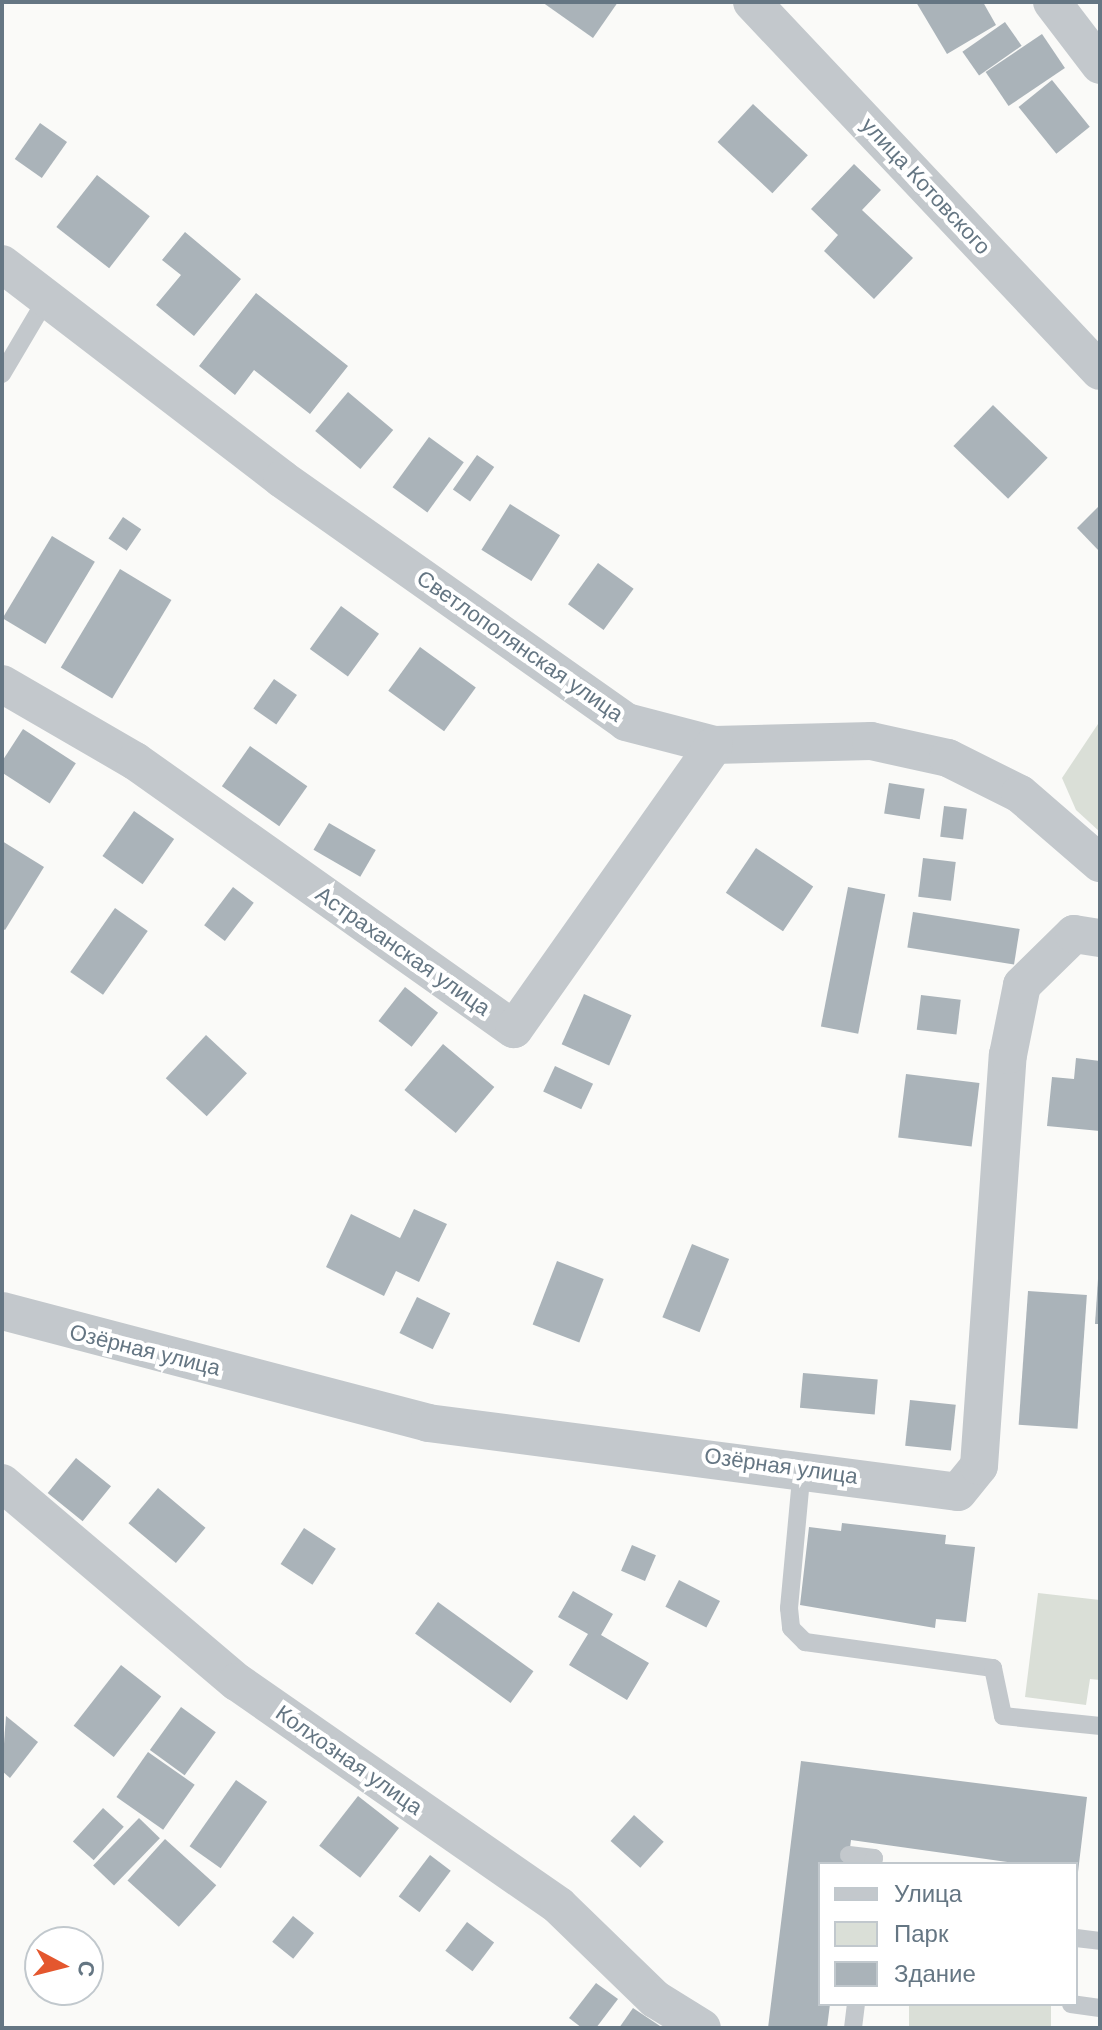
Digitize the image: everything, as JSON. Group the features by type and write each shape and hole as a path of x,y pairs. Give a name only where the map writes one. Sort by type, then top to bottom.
{"street":[{"name":"улица Котовского","path":"752,2 1100,371"},
{"path":"1052,2 1100,65"},
{"name":"Светлополянская улица","path":"2,264 282,479 626,722 714,745 871,741 948,758 1020,794 1100,863"},
{"name":"Астраханская улица","path":"2,684 135,761 514,1029 714,745"},
{"name":"Озёрная улица","path":"2,1311 428,1423 802,1468 958,1492 979,1466 1008,1055 1022,985 1074,934 1100,938"},
{"name":"Колхозная улица","path":"2,1483 237,1682 559,1906 655,1999 702,2028"}],"lane":[{"path":"2,374 47,298"},
{"path":"802,1468 789,1608 791,1628 805,1642 993,1668 1003,1716 1100,1726"},
{"path":"849,1855 874,1858 873,1862"},
{"path":"1078,1944 1100,1941"},
{"path":"1078,2005 1100,2008"},
{"path":"853,2028 856,2006"}],"green space":[{"path":"1100,721 1100,832 1076,810 1062,778"},
{"path":"1038,1593 1100,1600 1100,1680 1090,1679 1086,1705 1025,1697"},
{"path":"909,2006 1051,2006 1051,2028 909,2028"}],"building":[{"path":"542,2 618,2 593,38"},
{"path":"916,2 983,2 996,25 947,54"},
{"path":"1005,22 1022,46 979,76 962,52"},
{"path":"1042,34 1065,68 1009,106 986,72"},
{"path":"1052,80 1090,127 1056,154 1019,107"},
{"path":"753,104 808,155 772,193 718,142"},
{"path":"40,123 67,142 42,178 15,159"},
{"path":"854,164 881,190 862,210 913,258 874,299 824,251 838,235 811,209"},
{"path":"97,175 150,216 109,268 56,227"},
{"path":"185,232 241,279 194,336 156,305 181,275 162,260"},
{"path":"256,293 348,366 310,414 254,370 235,395 199,366"},
{"path":"348,392 393,430 360,469 315,431"},
{"path":"993,405 1048,458 1008,499 953,446"},
{"path":"429,437 464,462 427,512 393,487"},
{"path":"477,455 494,467 470,501 453,489"},
{"path":"510,504 560,535 531,581 481,550"},
{"path":"1100,505 1100,552 1077,528"},
{"path":"123,517 141,529 127,551 108,539"},
{"path":"52,536 95,562 45,644 3,618"},
{"path":"598,563 634,589 604,630 568,604"},
{"path":"120,569 171,600 112,698 61,668"},
{"path":"341,606 379,634 348,677 310,649"},
{"path":"420,647 476,688 444,731 388,691"},
{"path":"274,679 297,695 276,725 253,708"},
{"path":"23,729 76,763 50,804 2,773 2,761"},
{"path":"250,746 307,786 279,826 222,786"},
{"path":"889,783 925,789 920,819 884,814"},
{"path":"944,806 967,809 963,840 940,837"},
{"path":"134,811 174,839 143,884 102,856"},
{"path":"329,823 376,850 360,877 314,850"},
{"path":"2,841 44,867 5,930 2,928"},
{"path":"756,848 813,887 783,931 726,893"},
{"path":"923,858 956,862 951,901 918,897"},
{"path":"233,887 254,903 225,941 204,925"},
{"path":"848,887 885,894 858,1034 821,1026"},
{"path":"115,908 148,931 103,995 70,972"},
{"path":"913,912 1020,929 1014,964 907,948"},
{"path":"405,987 438,1013 412,1047 379,1021"},
{"path":"584,994 632,1015 609,1065 562,1044"},
{"path":"921,995 961,1000 956,1035 917,1030"},
{"path":"206,1035 247,1073 207,1116 166,1078"},
{"path":"443,1044 494,1087 456,1133 404,1090"},
{"path":"1076,1058 1100,1061 1100,1131 1047,1126 1052,1077 1074,1079"},
{"path":"555,1066 593,1084 581,1109 543,1091"},
{"path":"906,1074 979,1083 972,1147 898,1138"},
{"path":"414,1209 447,1224 419,1282 396,1271 384,1296 326,1267 351,1214 400,1238"},
{"path":"692,1244 729,1259 699,1332 662,1317"},
{"path":"557,1261 604,1279 579,1342 533,1324"},
{"path":"1098,1279 1100,1324 1095,1324"},
{"path":"1028,1291 1087,1295 1078,1429 1019,1425"},
{"path":"417,1297 450,1313 433,1349 399,1333"},
{"path":"803,1373 878,1380 875,1414 800,1408"},
{"path":"910,1400 956,1405 951,1451 905,1446"},
{"path":"76,1458 111,1486 83,1521 48,1493"},
{"path":"158,1488 205,1528 176,1563 128,1523"},
{"path":"842,1523 946,1535 945,1544 975,1547 966,1622 936,1619 935,1628 800,1605 809,1527 841,1531"},
{"path":"304,1528 336,1549 312,1585 281,1564"},
{"path":"632,1545 656,1555 645,1581 621,1571"},
{"path":"679,1580 720,1601 706,1628 665,1607"},
{"path":"573,1591 613,1614 601,1635 649,1663 627,1700 569,1665 588,1634 558,1617"},
{"path":"438,1602 533,1671 511,1703 415,1634"},
{"path":"121,1665 161,1696 114,1757 74,1726"},
{"path":"181,1707 216,1732 185,1775 150,1750"},
{"path":"6,1716 38,1742 10,1778 2,1771"},
{"path":"148,1752 195,1785 163,1830 116,1797"},
{"path":"801,1761 1087,1797 1078,1872 1078,1862 1008,1862 851,1840 848,1862 818,1862 818,2006 830,2006 827,2028 768,2028"},
{"path":"236,1780 267,1802 221,1868 190,1846"},
{"path":"358,1796 399,1828 360,1878 319,1846"},
{"path":"103,1808 124,1827 94,1860 73,1841"},
{"path":"634,1815 664,1842 640,1868 611,1841"},
{"path":"139,1818 160,1838 114,1886 93,1865"},
{"path":"165,1839 216,1885 179,1927 128,1881"},
{"path":"430,1855 451,1871 419,1912 399,1897"},
{"path":"293,1916 314,1933 293,1959 272,1942"},
{"path":"467,1922 494,1942 472,1971 445,1951"},
{"path":"596,1983 618,1999 596,2028 582,2028 569,2018"},
{"path":"633,2008 663,2028 619,2028"}]}
